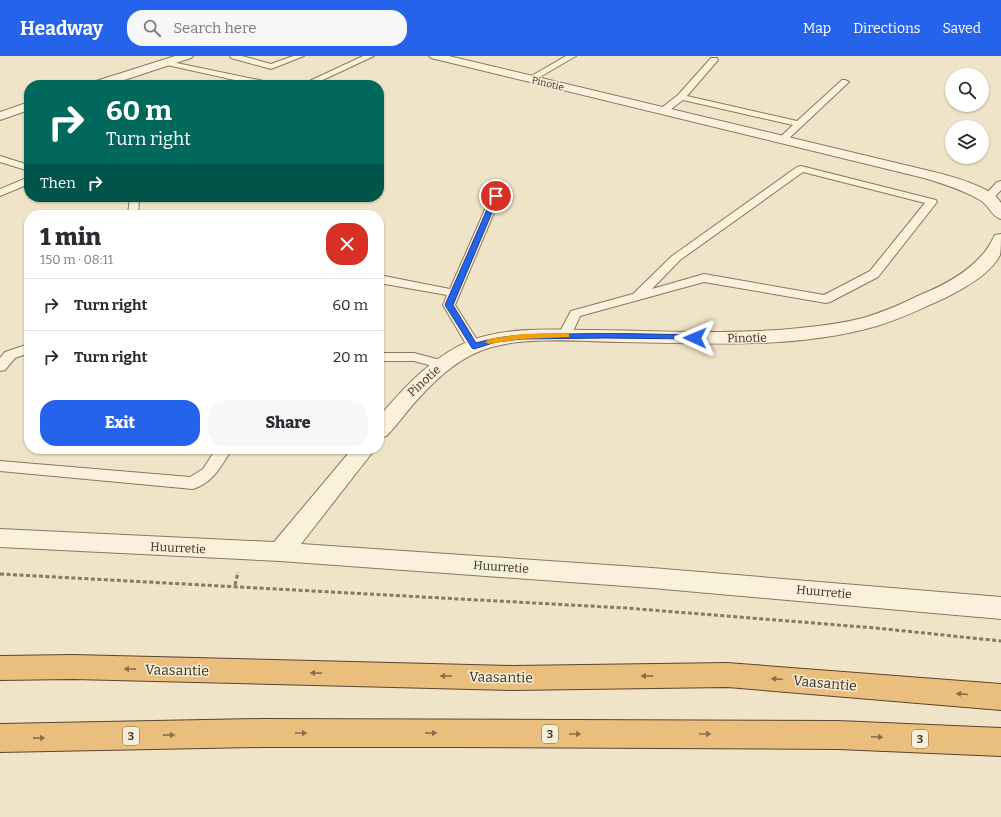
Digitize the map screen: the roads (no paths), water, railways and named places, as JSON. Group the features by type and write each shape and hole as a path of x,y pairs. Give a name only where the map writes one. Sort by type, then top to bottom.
{"highway":[{"name":"Vaasantie","path":"0,668 72,667 513,678 727,675 1001,697"},
{"name":"3","path":"0,738 262,733 464,733 838,735 1001,742"}],"street":[{"path":"113,80 187,56"},
{"name":"Pinotie","path":"435,56 929,175 960,184 988,198 1001,214"},
{"path":"0,116 24,108"},
{"name":"Pinotie","path":"384,425 407,397 442,365 457,354 474,346 496,340 564,335 724,338 775,337 862,324 895,313 961,282 984,265 996,250 1001,239"},
{"path":"280,552 360,454"},
{"name":"Huurretie","path":"0,538 280,552 660,579 1001,608"}],"lane":[{"path":"234,56 271,67 300,56"},
{"path":"316,80 370,56"},
{"path":"530,79 572,56"},
{"path":"663,111 681,97 714,60"},
{"path":"167,63 245,80"},
{"path":"782,140 845,82"},
{"path":"681,97 799,124"},
{"path":"0,159 24,166"},
{"path":"564,335 575,314 637,297 704,278 826,299 874,274 932,202 801,169 676,258 637,297"},
{"path":"0,193 24,182"},
{"path":"988,198 1001,184"},
{"path":"474,346 449,305 496,196"},
{"path":"384,280 454,293"},
{"path":"0,367 10,355 24,350"},
{"path":"384,357 414,357 442,365"},
{"path":"0,466 193,483 209,473 221,454"}]}
